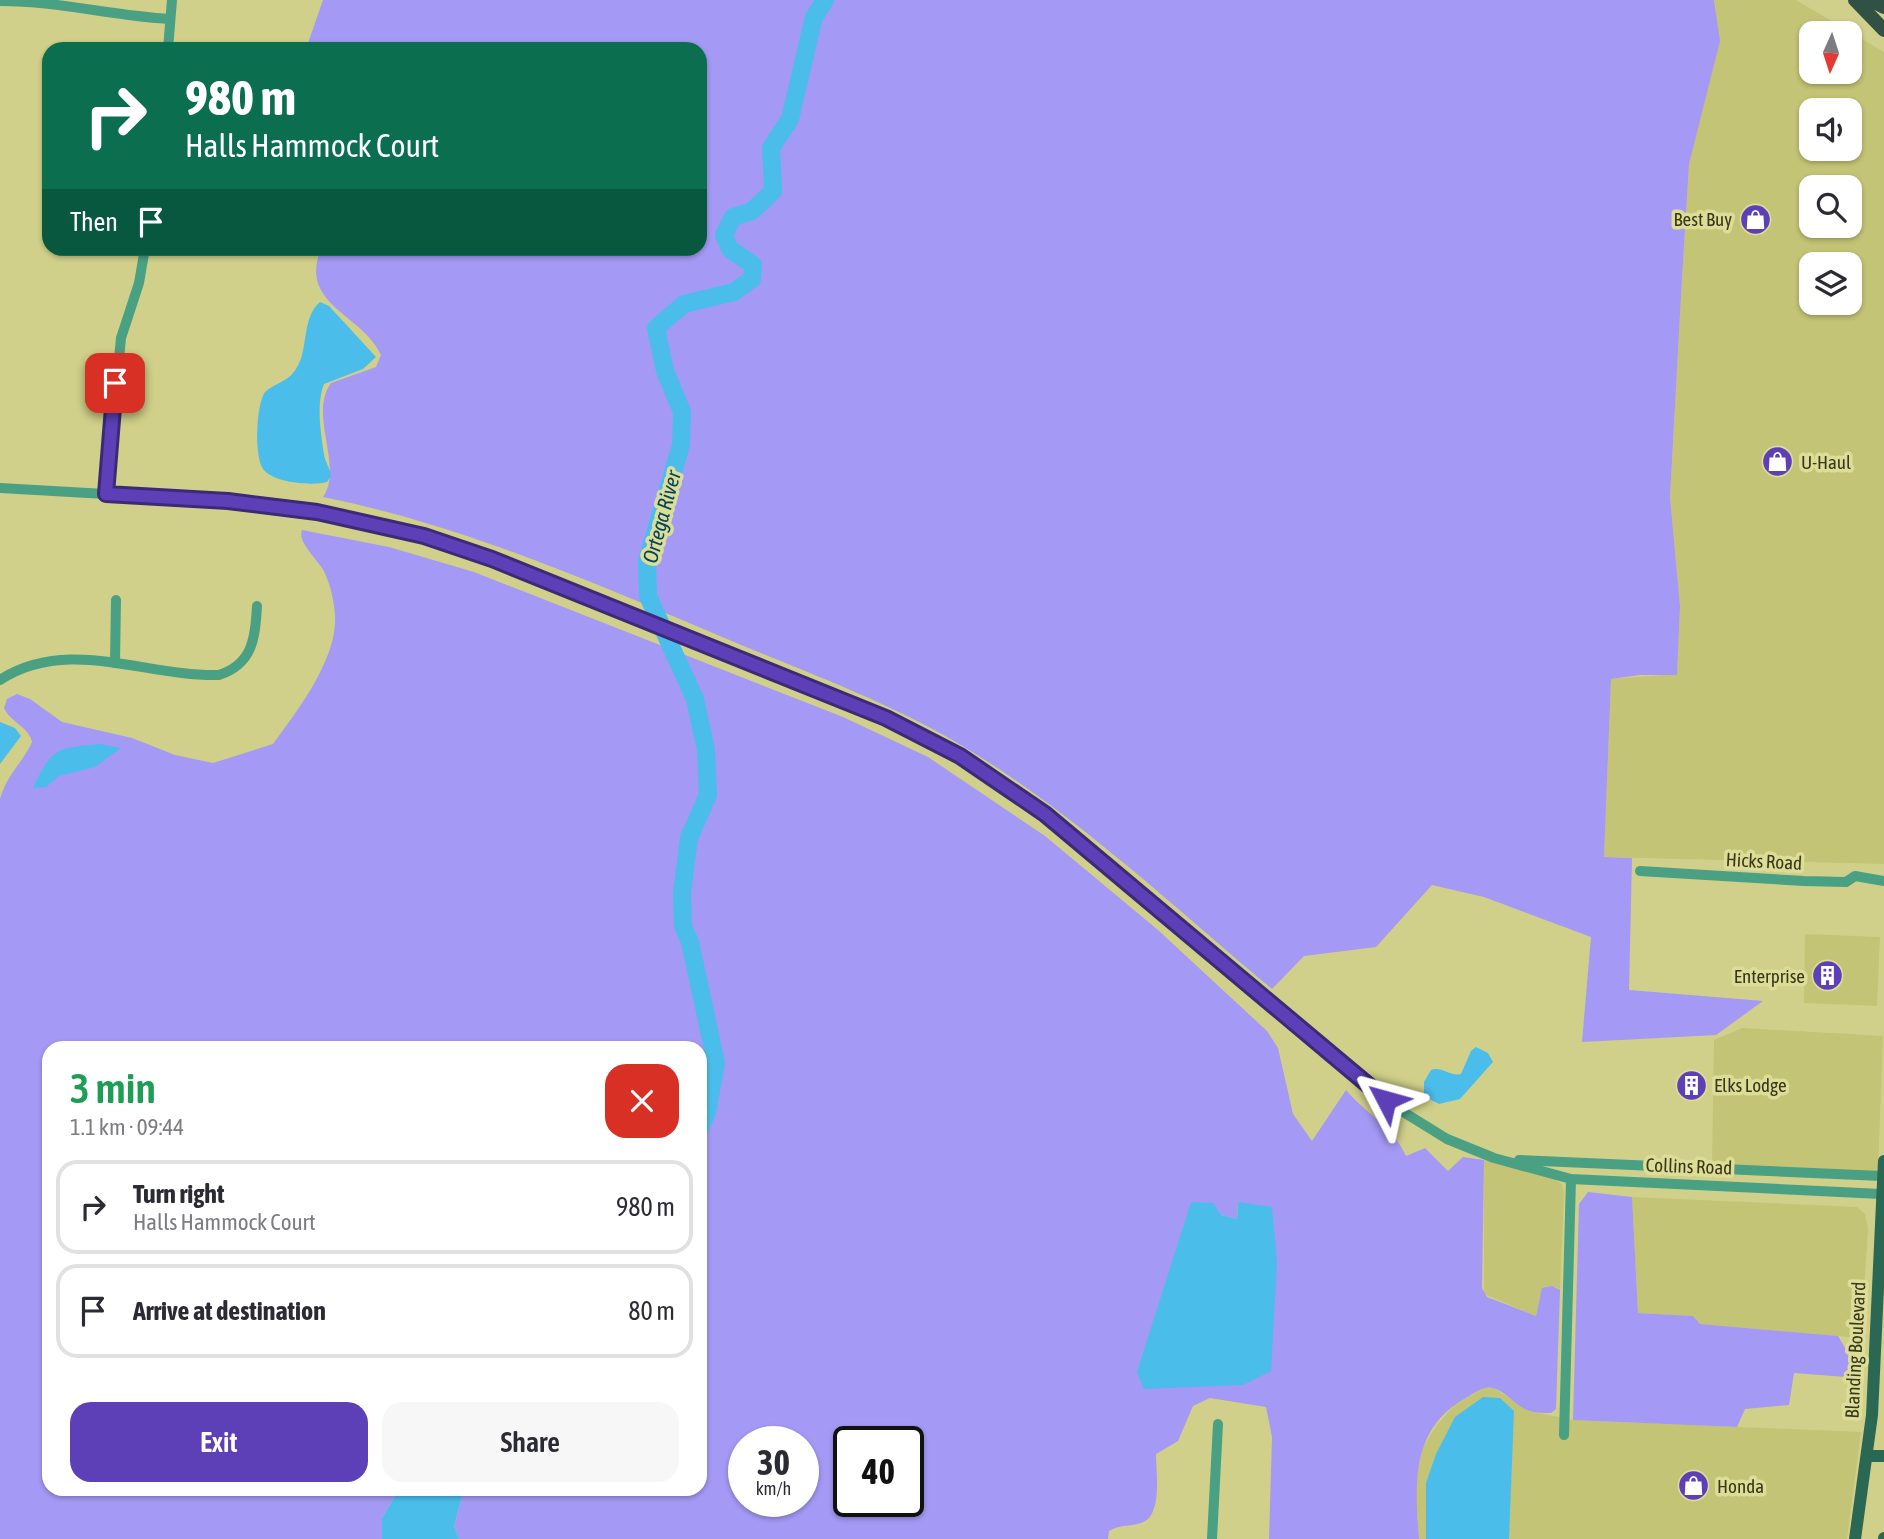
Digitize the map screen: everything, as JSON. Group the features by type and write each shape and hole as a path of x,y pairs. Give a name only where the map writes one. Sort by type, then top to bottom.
{"highway":[{"path":"1855,0 1884,30"},
{"path":"1870,0 1884,7"}],"main road":[{"name":"Blanding Boulevard","path":"1854,1539 1868,1456 1884,1161"},
{"path":"1868,1456 1884,1457"}],"street":[{"path":"168,42 172,0"},
{"path":"0,1 54,4 121,17 170,19"},
{"path":"106,494 121,338 139,283 144,256"},
{"name":"Collins Road","path":"0,488 228,501 317,512 386,525 492,559 886,718 988,774 1086,846 1386,1100 1447,1139 1494,1158 1571,1178 1883,1194"},
{"path":"115,663 116,600"},
{"path":"1,676 27,667 67,659 206,675 230,671 250,653 255,640 257,606"},
{"name":"Hicks Road","path":"1640,871 1846,882 1855,876 1884,881"},
{"name":"Collins Road","path":"1494,1158 1567,1164 1883,1176"},
{"path":"1564,1435 1571,1178"},
{"path":"1212,1539 1218,1424"}],"shaded area":[{"path":"323,0 1714,0 1720,41 1689,164 1681,296 1670,497 1680,606 1677,675 1640,675 1611,679 1604,857 1632,858 1629,990 1763,1001 1716,1035 1582,1042 1591,937 1484,897 1432,885 1376,947 1304,956 1272,989 1127,866 1052,807 974,753 915,720 822,678 528,558 427,523 323,497 330,471 323,410 325,396 331,383 376,367 381,355 361,329 325,296 318,283 316,268 319,256 707,256 707,42 308,42"},
{"path":"1714,0 1796,0 1832,21 1799,21 1799,84 1862,84 1862,39 1884,52 1884,864 1604,857 1611,679 1677,674 1680,606 1670,497 1689,164 1716,10"},
{"path":"302,530 389,547 474,572 843,717 928,757 1045,836 1158,930 1267,1031 1278,1048 1293,1114 1312,1141 1346,1090 1387,1129 1406,1156 1425,1148 1448,1171 1463,1157 1484,1160 1482,1288 1487,1297 1536,1316 1542,1288 1552,1286 1560,1290 1556,1409 1551,1413 1530,1411 1502,1392 1489,1387 1474,1393 1446,1412 1425,1443 1420,1461 1417,1480 1419,1539 1269,1539 1272,1437 1266,1407 1210,1398 1193,1406 1178,1441 1156,1454 1157,1493 1153,1512 1148,1519 1109,1531 1108,1539 459,1539 454,1526 462,1496 707,1496 707,1041 42,1041 42,1496 395,1496 382,1518 382,1539 0,1539 0,799 32,742 27,732 4,708 7,699 17,694 30,699 62,722 132,738 175,755 213,763 273,744 312,687 333,639 335,624 331,590 327,577 305,545","holes":["1238,1202 1243,1385 1221,1215 1237,1219"]},
{"path":"1805,934 1880,937 1877,1006 1804,1003"},
{"path":"1742,1028 1883,1036 1878,1172 1712,1165 1714,1040"},
{"path":"1484,1160 1554,1179 1562,1184 1564,1193 1560,1290 1556,1287 1542,1289 1536,1316 1484,1294"},
{"path":"1588,1192 1632,1197 1638,1313 1693,1316 1700,1324 1838,1336 1851,1358 1846,1377 1794,1373 1789,1405 1745,1409 1737,1427 1573,1420 1579,1204"},
{"path":"1632,1197 1857,1207 1865,1214 1868,1229 1861,1338 1700,1324 1693,1316 1638,1313"},
{"path":"1484,1388 1494,1388 1529,1411 1573,1420 1861,1432 1847,1539 1419,1539 1415,1482 1423,1448 1436,1426 1454,1405"}],"water":[{"path":"320,302 329,306 376,357 363,369 324,384 320,400 321,428 331,476 327,482 293,482 275,478 263,469 258,453 258,418 265,392 289,377 296,369 303,353 307,325"},
{"path":"0,722 15,728 21,736 0,764"},
{"path":"101,744 121,748 95,767 59,776 46,787 33,788 45,764 58,752"},
{"path":"1476,1047 1488,1053 1493,1062 1460,1099 1439,1104 1424,1096 1424,1082 1431,1070 1461,1074 1471,1051"},
{"path":"1191,1202 1213,1203 1221,1215 1237,1219 1238,1202 1272,1207 1277,1262 1271,1371 1243,1385 1144,1389 1137,1372"},
{"path":"1483,1397 1500,1398 1514,1411 1509,1539 1426,1539 1426,1483 1436,1454 1455,1417"},
{"path":"395,1496 462,1496 454,1526 459,1539 382,1539 382,1518"}],"waterway":[{"name":"Ortega River","path":"707,1112 716,1063 690,942 683,926 682,893 689,838 708,795 706,750 695,699 648,596 647,561 681,445 682,412 665,371 656,328 684,304 734,292 752,279 753,265 730,249 724,235 733,217 752,211 773,191 771,148 790,119 814,17 825,0"}],"place":[{"name":"Best Buy","path":"1755,219"},
{"name":"U-Haul","path":"1778,462"},
{"name":"Enterprise","path":"1828,976"},
{"name":"Elks Lodge","path":"1691,1085"},
{"name":"Honda","path":"1694,1486"}],"route":[{"path":"115,383 106,494 228,501 317,512 386,525 443,541 886,718 960,756 1045,814 1386,1100"}]}
